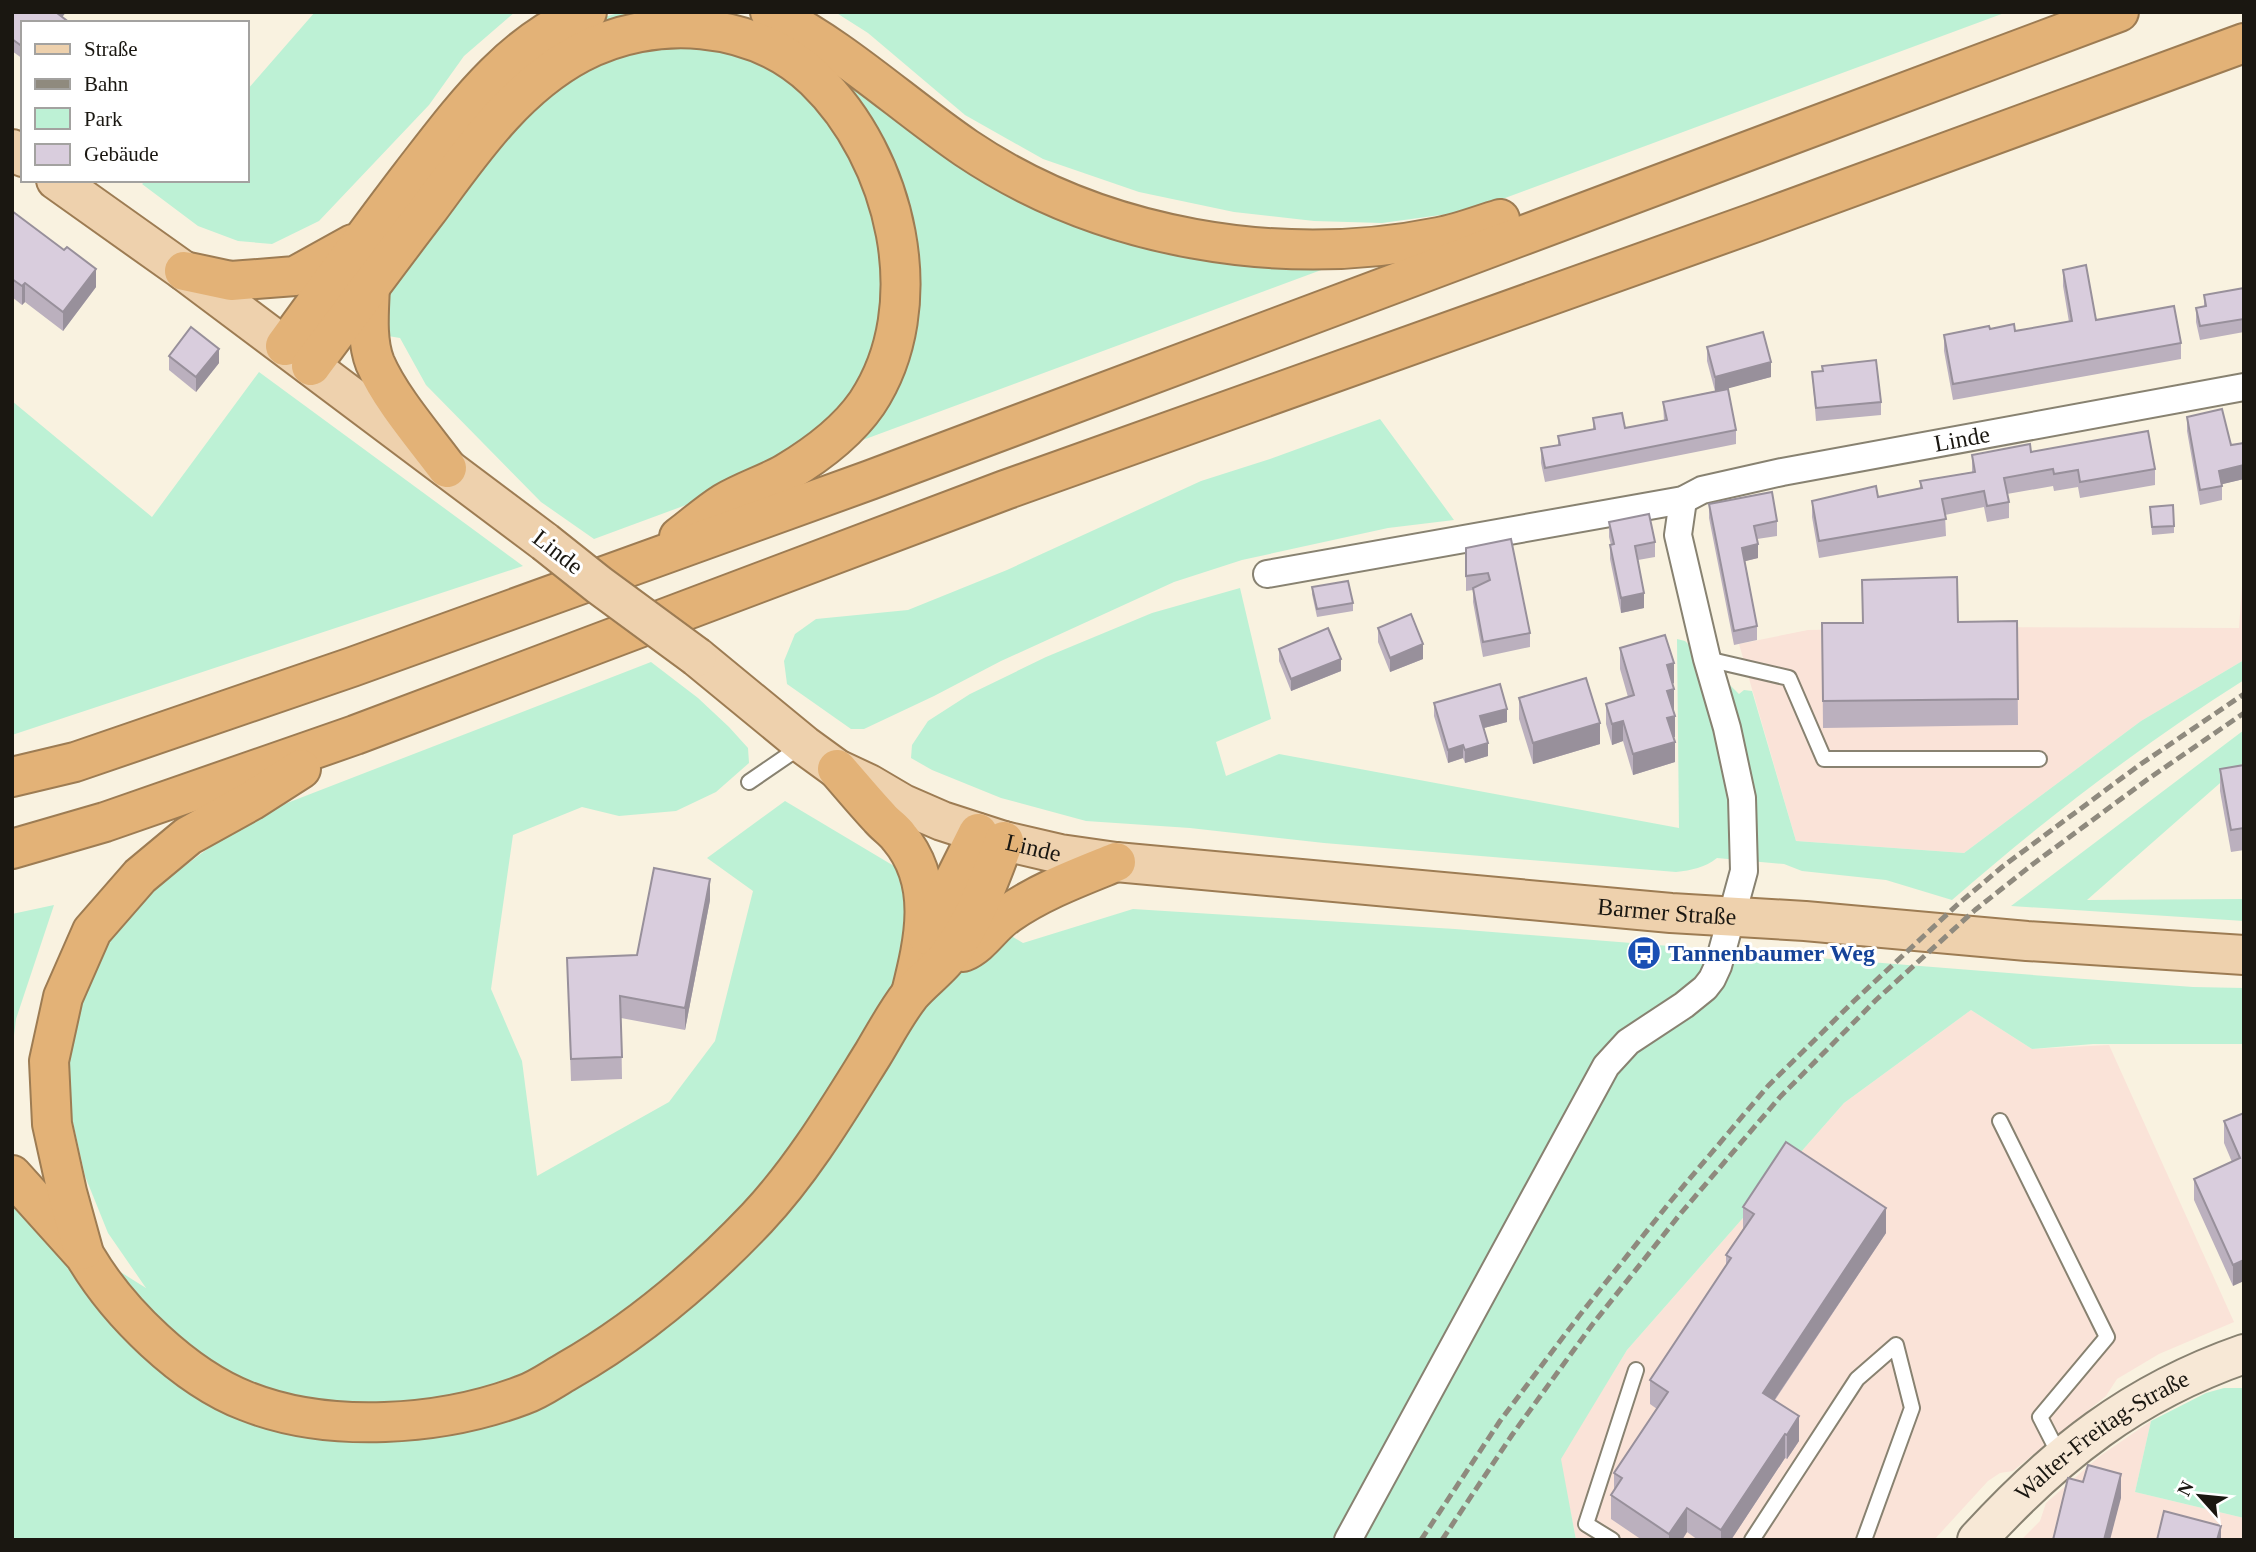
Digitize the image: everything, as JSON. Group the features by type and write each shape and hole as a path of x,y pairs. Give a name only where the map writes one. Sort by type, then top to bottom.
{"highway":[{"path":"298,356 361,240 446,131 505,65 538,37 587,12"},
{"path":"770,12 810,32 926,120 1007,173 1120,222 1184,236 1255,247 1310,250 1364,248 1440,237 1521,213 1636,193"},
{"path":"12,778 75,761 352,667 950,451 2119,12"},
{"path":"298,356 370,286 502,115 549,71 581,52 615,37 654,28 689,27 723,32 755,42 786,58 814,78 838,105 862,142 889,202 898,243 901,285 898,327 885,369 866,404 832,441 786,473 723,504 646,561"},
{"path":"12,849 105,822 355,735 1005,490 1756,222 2244,43"},
{"path":"184,271 231,281 295,275 361,240"},
{"path":"370,286 369,324 375,362 388,386 447,468"},
{"path":"85,1256 52,1124 49,1061 63,997 92,932 140,876 188,836 251,801 355,735"},
{"path":"837,769 881,820 900,837 912,856 924,892 935,951"},
{"path":"12,1175 85,1256 93,1270 151,1338 194,1373 245,1401 297,1416 352,1422 451,1416 525,1395 640,1325 697,1278 760,1215 818,1141 910,995 935,951 991,837"},
{"path":"935,951 974,947 996,923 1033,898 1103,860"}],"main road":[{"name":"Linde","path":"59,182 184,271 447,468 697,657 837,769 903,804 991,837 1103,860"},
{"name":"Barmer Straße","path":"1103,860 1731,918 1805,921 2027,941 2244,955"}],"street":[{"name":"Linde","path":"1267,574 1683,500 1702,490 1782,472 2244,387"},
{"path":"1348,1540 1606,1066 1628,1042 1705,988 1718,966 1744,872 1742,798 1678,535 1683,500"},
{"name":"Walter-Freitag-Straße","path":"1977,1540 2021,1492 2109,1420 2171,1383 2244,1354"}],"lane":[{"path":"1707,659 1789,678 1824,759 2039,759"},
{"path":"750,782 804,745"},
{"path":"2000,1121 2107,1338 2040,1417 2061,1457"},
{"path":"1752,1540 1857,1379 1896,1345 1912,1408 1864,1540"},
{"path":"1612,1540 1586,1524 1636,1370"}],"shaded area":[{"path":"2244,558 2244,660 2141,721 1964,853 1796,841 1739,644 1808,630 1959,627 2239,628"},
{"path":"1971,1010 2032,1049 2109,1045 2234,1322 2159,1354 2117,1379 2106,1396 2013,1471 2000,1473 1988,1481 1934,1540 1576,1540 1560,1459 1627,1350 1844,1103"},
{"path":"2151,1421 2135,1492 2244,1518 2244,1540 2021,1540 2040,1521 2046,1503 2100,1456"}],"green space":[{"path":"315,12 515,12 464,56 429,105 319,221 272,244 238,241 198,226 142,184 248,182 248,89"},
{"path":"622,12 731,12 767,25 1011,186 1359,256 852,444 910,348 919,292 916,252 838,84 666,18 448,145 594,20"},
{"path":"835,12 2007,12 1470,211 1382,223 1314,221 1234,212 1139,192 1043,159 965,115 868,33"},
{"path":"671,41 741,52 804,88 854,149 884,243 881,342 847,408 751,481 594,539 541,502 426,385 400,338 382,335 389,290 398,270 532,105 604,56"},
{"path":"259,372 523,566 12,735 12,401 152,517"},
{"path":"1380,419 1454,520 1388,528 1242,560 1174,582 1001,661 864,729 851,729 787,684 784,661 795,634 816,619 908,610 1007,570 1201,481"},
{"path":"1240,588 1271,719 1216,742 1226,776 1279,754 1679,828 1677,639 1685,641 1739,694 1744,690 1752,691 1796,841 1964,853 2141,721 2244,660 2244,680 2094,784 1952,900 1886,880 1802,871 1784,864 1717,858 1698,868 1676,872 1086,821 1001,798 932,770 911,758 912,745 928,721 970,694 1046,657 1152,613"},
{"path":"651,662 698,698 729,727 748,748 749,763 716,792 676,811 619,816 582,807 513,835 491,989 522,1061 537,1176 669,1102 715,1041 753,891 707,858 785,801 1023,943 1133,909 1455,929 2071,978 2244,988 2244,1044 2093,1044 2032,1049 1971,1010 1844,1103 1627,1350 1561,1459 1576,1540 12,1540 12,1204 146,1288 108,1233 85,1176 69,1105 70,1045 88,979 114,929 158,886 214,844 282,805"},
{"path":"2244,730 2244,762 2087,900 2244,899 2244,921 2011,906"},
{"path":"54,905 16,1019 12,1052 12,914"},
{"path":"2224,1388 2244,1388 2244,1518 2135,1492 2151,1421 2206,1393"}],"building":[{"path":"12,12 57,12 67,21 21,21 21,46 12,39"},
{"path":"12,211 64,250 67,247 96,269 63,312 25,283 22,286 12,279"},
{"path":"2086,265 2096,320 2174,306 2181,343 1953,384 1944,335 1989,326 1990,329 2014,324 2015,331 2072,321 2063,270"},
{"path":"2244,288 2244,319 2200,326 2196,308 2206,306 2204,295"},
{"path":"191,327 219,349 196,377 169,356"},
{"path":"1763,332 1771,362 1715,377 1707,347"},
{"path":"1876,360 1881,402 1816,408 1812,372 1823,371 1822,366"},
{"path":"1728,389 1736,430 1545,468 1541,448 1560,445 1558,436 1595,429 1593,418 1622,413 1625,428 1667,420 1663,402"},
{"path":"2222,409 2231,445 2244,443 2244,465 2219,471 2222,486 2200,490 2187,417"},
{"path":"2148,431 2155,469 2080,482 2078,470 2054,474 2053,469 2004,478 2009,502 1987,506 1984,491 1942,499 1946,519 1819,541 1812,501 1876,486 1878,497 1922,488 1920,481 1975,472 1972,455 2030,444 2031,452"},
{"path":"1772,492 1777,521 1754,526 1758,544 1742,548 1757,626 1734,631 1709,504"},
{"path":"2173,505 2174,526 2152,527 2150,507"},
{"path":"1649,514 1655,542 1635,546 1644,593 1621,598 1610,545 1614,544 1609,522"},
{"path":"1511,539 1530,633 1483,642 1473,588 1490,580 1488,573 1466,576 1466,548"},
{"path":"1957,577 1958,622 2017,621 2018,699 1823,701 1822,623 1863,623 1862,580"},
{"path":"1348,581 1353,603 1317,609 1312,587"},
{"path":"1411,614 1423,644 1390,658 1378,628"},
{"path":"1328,628 1341,659 1291,679 1279,649"},
{"path":"1665,635 1674,663 1667,665 1674,689 1667,691 1675,716 1667,718 1675,742 1633,754 1623,721 1612,724 1606,704 1634,695 1620,648"},
{"path":"1586,678 1600,723 1533,743 1519,698"},
{"path":"1500,684 1507,709 1480,716 1488,743 1465,750 1463,745 1448,750 1434,703"},
{"path":"2244,765 2244,828 2231,830 2220,769"},
{"path":"654,868 710,879 685,1008 620,996 622,1057 571,1059 567,958 637,955"},
{"path":"2244,1113 2244,1260 2233,1265 2194,1179 2240,1158 2224,1121"},
{"path":"1786,1142 1886,1208 1763,1393 1799,1416 1787,1435 1785,1434 1721,1530 1687,1508 1669,1534 1611,1495 1622,1478 1614,1473 1668,1392 1650,1380 1731,1258 1726,1255 1754,1214 1743,1207"},
{"path":"2088,1465 2121,1474 2104,1540 2053,1540 2068,1478 2083,1482"},
{"path":"2164,1511 2221,1526 2217,1540 2157,1540"}],"railway":[{"path":"1421,1540 1500,1421 1579,1316 1768,1086 1854,1001 2002,867 2138,766 2244,694"},
{"path":"1442,1540 1512,1435 1592,1325 1681,1213 1780,1097 1876,1000 1975,910 2148,779 2244,713"}],"place":[{"name":"Tannenbaumer Weg","path":"1644,953"}]}
